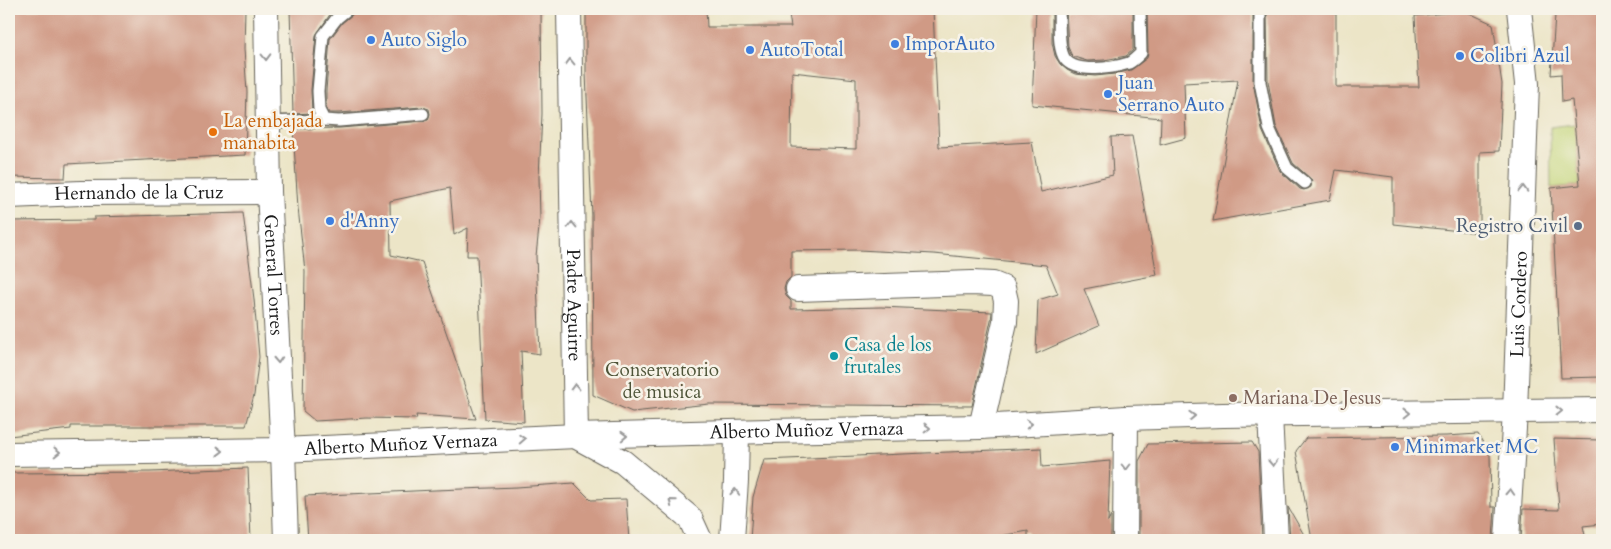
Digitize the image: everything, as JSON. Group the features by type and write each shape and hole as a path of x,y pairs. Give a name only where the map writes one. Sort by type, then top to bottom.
{"street":[{"name":"General Torres","path":"266,9 268,192 283,450 286,540"},
{"name":"Padre Aguirre","path":"569,9 576,436"},
{"name":"Luis Cordero","path":"1507,540 1515,412 1527,84 1519,9"},
{"name":"Hernando de la Cruz","path":"9,196 81,193 268,192"},
{"path":"798,289 972,283 993,284 1003,288 1006,300 1005,322 981,427"},
{"name":"Alberto Muñoz Vernaza","path":"9,454 283,450 576,436 981,427 1126,418 1270,414 1602,410"},
{"path":"1270,414 1276,540"},
{"path":"1125,540 1126,418"},
{"path":"732,540 737,432"},
{"path":"576,436 622,462 690,518 700,540"}],"lane":[{"path":"324,120 319,110 318,91 323,36 337,18 348,9"},
{"path":"1059,9 1060,44 1066,59 1079,68 1101,69 1131,63 1141,54 1140,9"},
{"path":"1260,9 1260,82 1269,128 1287,168 1304,183"},
{"path":"268,122 339,121 423,114"}],"green space":[{"path":"1575,124 1580,185 1551,188 1550,127"}],"building":[{"path":"9,9 245,9 244,49 247,92 245,155 66,164 65,178 9,177"},
{"path":"290,9 336,9 331,13 316,35 311,90 312,113 293,114"},
{"path":"355,9 541,9 542,114 539,177 540,218 536,256 540,354 521,351 524,422 485,419 477,256 467,256 468,228 454,235 450,188 390,201 391,255 422,262 476,419 416,415 417,419 367,418 315,421 303,411 305,271 298,208 293,129 340,128 424,121 428,120 430,114 429,109 422,107 329,113 326,108 326,91 330,39 342,23 353,14"},
{"path":"586,9 706,9 707,27 791,27 788,9 933,9 939,147 1032,142 1041,192 1113,175 1111,137 1132,136 1157,275 1084,289 1099,326 1036,354 1038,300 1058,294 1046,265 934,254 859,250 791,251 791,277 786,282 784,289 786,296 791,301 791,309 881,307 992,312 972,406 709,404 632,412 593,395 592,216 586,73","holes":["792,72 856,79 856,149 791,147"]},
{"path":"1036,9 1052,9 1052,43 1055,56 1060,64 1075,74 1095,76 1131,70 1147,58 1147,9 1253,9 1253,82 1262,130 1280,171 1300,189 1304,190 1311,187 1312,180 1293,163 1276,126 1268,81 1267,9 1336,12 1336,87 1419,87 1415,16 1465,11 1493,24 1502,84 1499,151 1480,152 1480,233 1393,224 1393,177 1336,170 1330,200 1213,221 1238,80 1184,83 1186,138 1160,145 1161,118 1032,105"},
{"path":"1066,9 1133,9 1133,50 1126,56 1104,60 1087,61 1074,57 1068,47"},
{"path":"1602,9 1602,377 1561,378 1551,188 1580,185 1572,100 1562,102 1561,74 1551,75 1555,15"},
{"path":"243,213 259,357 254,395 246,426 71,426 71,429 9,436 9,221 94,220 94,217"},
{"path":"1478,434 1490,455 1491,507 1495,507 1493,540 1312,540 1296,451 1306,438"},
{"path":"1554,439 1602,440 1602,524 1583,526 1586,540 1521,540 1523,509 1559,510"},
{"path":"1252,442 1258,452 1262,540 1139,540 1139,461 1148,444"},
{"path":"1041,448 1042,467 1110,461 1108,522 1111,516 1111,540 1028,540 1028,531 984,539 867,540 832,538 832,540 750,540 753,497 764,460"},
{"path":"248,468 251,540 9,540 9,473 150,472"},
{"path":"574,483 591,500 626,499 629,540 308,540 305,496"},
{"path":"1288,507 1307,540 1290,540"}],"place":[{"name":"Auto Siglo","path":"371,40"},
{"name":"ImporAuto","path":"895,44"},
{"name":"AutoTotal","path":"750,50"},
{"name":"Colibri Azul","path":"1460,56"},
{"name":"Juan Serrano Auto","path":"1108,94"},
{"name":"La embajada manabita","path":"213,132"},
{"name":"d'Anny","path":"330,221"},
{"name":"Registro Civil","path":"1578,226"},
{"name":"Casa de los frutales","path":"834,356"},
{"name":"Mariana De Jesus","path":"1233,398"},
{"name":"Minimarket MC","path":"1395,447"}],"park label":[{"name":"Conservatorio de musica","path":"662,381"}]}
